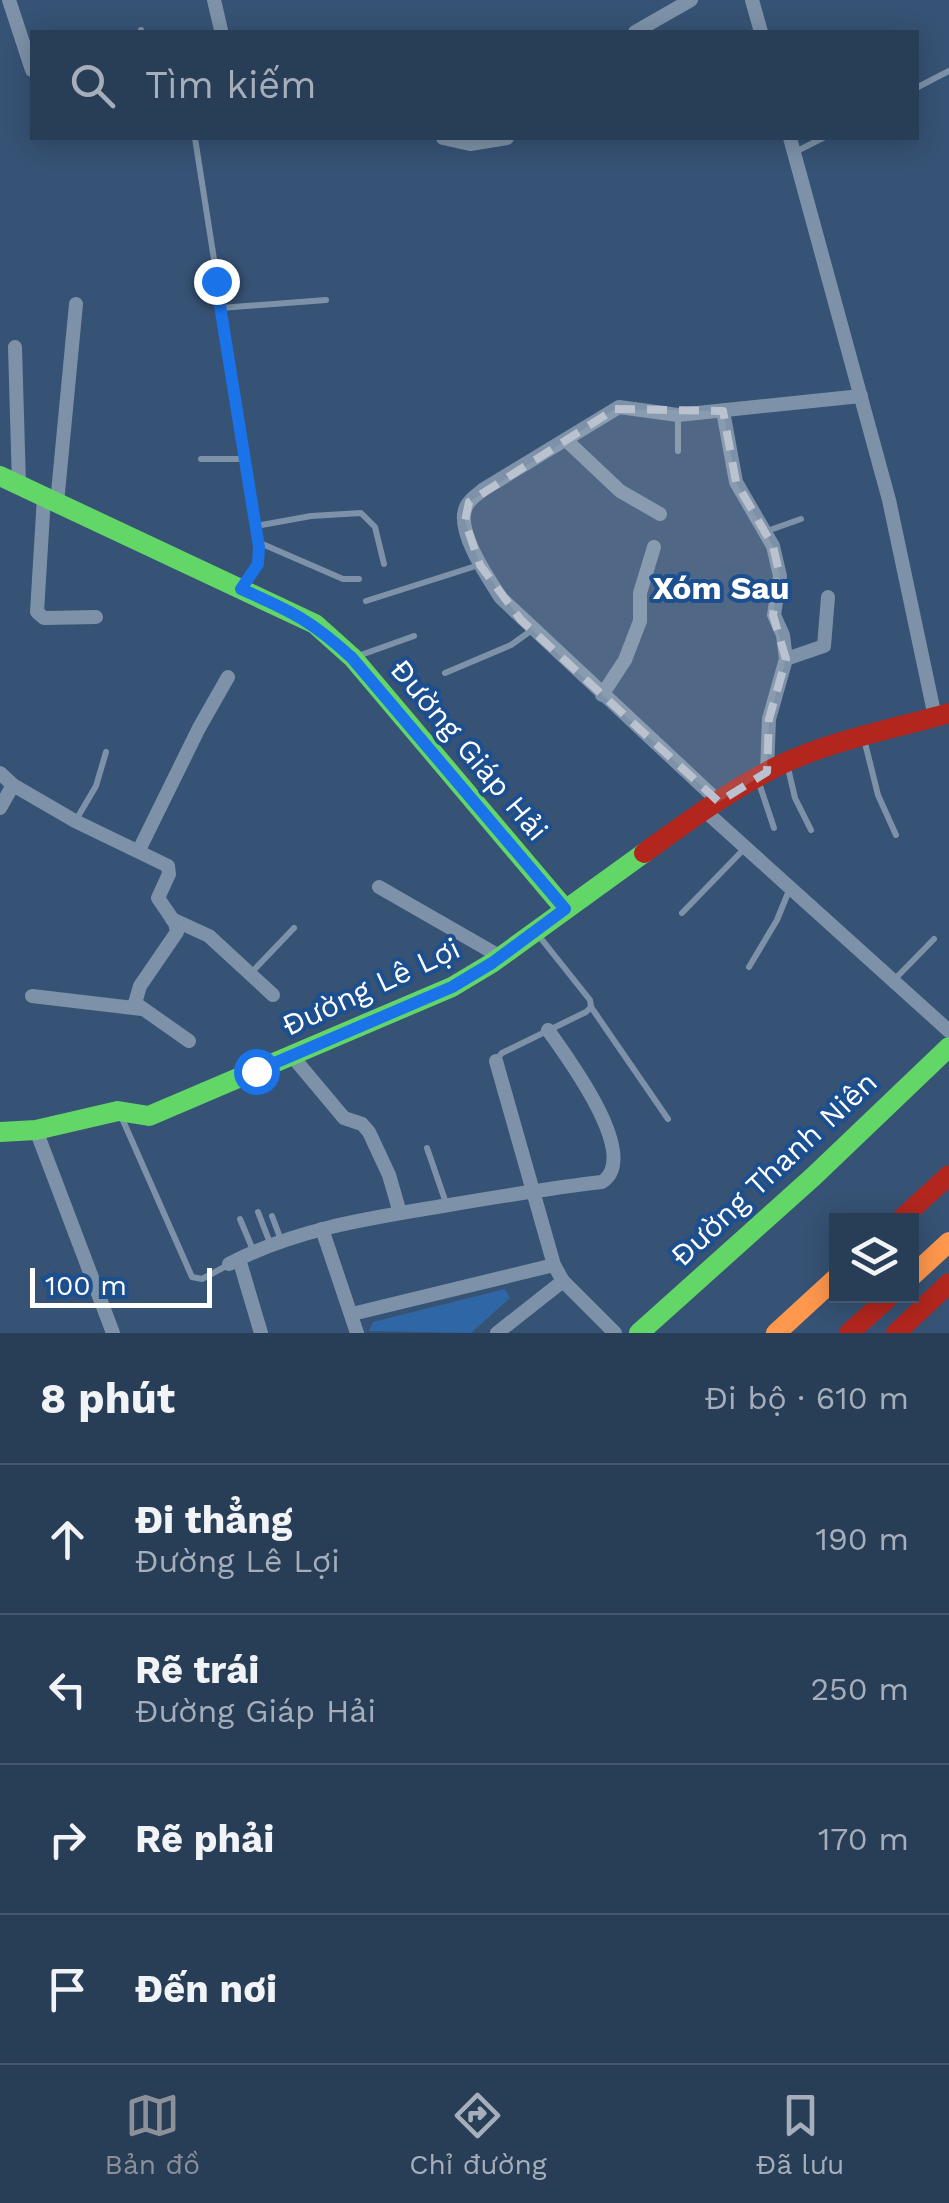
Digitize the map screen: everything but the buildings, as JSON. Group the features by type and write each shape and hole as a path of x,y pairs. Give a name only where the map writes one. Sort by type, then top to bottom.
{"main road":[{"name":"Đường Giáp Hải","path":"10,481 306,619 352,658 565,909"},
{"name":"Đường Lê Lợi","path":"0,1132 36,1130 118,1111 149,1116 424,1001 501,957 711,806 762,775 814,750 942,715"},
{"name":"Đường Thanh Niên","path":"639,1333 814,1176 949,1047"},
{"path":"907,1213 949,1174"},
{"path":"919,1270 949,1242"},
{"path":"896,1333 949,1282"},
{"path":"776,1333 829,1284"},
{"path":"849,1333 882,1303"}],"street":[{"path":"9,0 30,64"},
{"path":"214,0 221,30"},
{"path":"638,30 691,0"},
{"path":"752,0 760,30"},
{"path":"452,140 470,144 495,140"},
{"path":"792,145 889,500 942,715"},
{"path":"76,304 37,612 44,618 96,618"},
{"path":"10,481 15,347"},
{"path":"860,396 678,415 619,408 468,502 464,521 480,565 501,598 602,695 746,847 949,1031"},
{"path":"722,411 736,482 778,559 779,592 774,612 786,643 786,659 769,719 762,775"},
{"path":"566,440 620,491 660,514"},
{"path":"602,695 625,660 640,622 640,594 654,547"},
{"path":"786,659 824,646 828,598"},
{"path":"138,850 228,678"},
{"path":"0,773 75,822 168,866 169,874 158,898 176,927 175,937 136,995 135,1003 189,1041"},
{"path":"0,808 13,785"},
{"path":"379,886 501,957"},
{"path":"172,919 209,936 274,994"},
{"path":"32,996 142,1009"},
{"path":"260,1333 234,1261 254,1252 322,1229 400,1213 602,1182 613,1170 612,1151 596,1100 548,1030"},
{"path":"292,1056 344,1118 362,1124 369,1132 389,1175 400,1213"},
{"path":"496,1061 554,1265 563,1281 615,1333"},
{"path":"36,1130 113,1333"},
{"path":"322,1229 357,1333"},
{"path":"352,1314 554,1265"},
{"path":"496,1333 563,1281"}],"lane":[{"path":"919,87 949,72"},
{"path":"195,140 259,542 258,564 241,589"},
{"path":"220,308 326,300"},
{"path":"678,415 678,451"},
{"path":"202,459 245,459"},
{"path":"256,526 311,516 361,514 375,527 384,564"},
{"path":"766,531 801,519"},
{"path":"259,542 343,580 359,578"},
{"path":"366,601 480,565"},
{"path":"445,673 511,644 532,630"},
{"path":"352,658 414,636"},
{"path":"864,737 878,796 896,834"},
{"path":"75,822 96,786 106,752"},
{"path":"787,762 795,798 811,830"},
{"path":"762,775 774,828"},
{"path":"682,913 746,847"},
{"path":"749,967 790,887"},
{"path":"252,972 294,928"},
{"path":"536,931 590,1000 668,1120"},
{"path":"893,981 934,939"},
{"path":"496,1061 502,1053 591,1006"},
{"path":"118,1111 192,1277 202,1279 234,1261"},
{"path":"427,1148 446,1206"},
{"path":"258,1212 276,1243"},
{"path":"272,1216 276,1243"},
{"path":"240,1219 254,1252"}],"highlighted area":[{"path":"615,409 723,411 736,482 773,546 780,576 773,615 786,659 769,719 767,772 719,802 521,620 480,565 465,521 469,502"}],"shaded area":[{"path":"505,1289 510,1298 471,1333 369,1331 373,1322"}],"traffic: fast":[{"path":"0,476 315,624 353,658 565,909"},
{"path":"0,1132 36,1130 118,1111 149,1116 452,987 492,963 644,853"},
{"path":"639,1333 814,1176 949,1047"}],"traffic: slow":[{"path":"919,1270 949,1242"},
{"path":"776,1333 829,1284"}],"traffic: jam":[{"path":"644,853 727,795 780,765 842,742 949,713"},
{"path":"908,1213 949,1175"},
{"path":"896,1333 949,1283"},
{"path":"849,1333 882,1303"}],"district":[{"name":"Xóm Sau","path":"721,588"}],"route":[{"path":"216,281 259,547 258,564 241,589 315,624 352,658 565,909 452,987 256,1071"}]}
